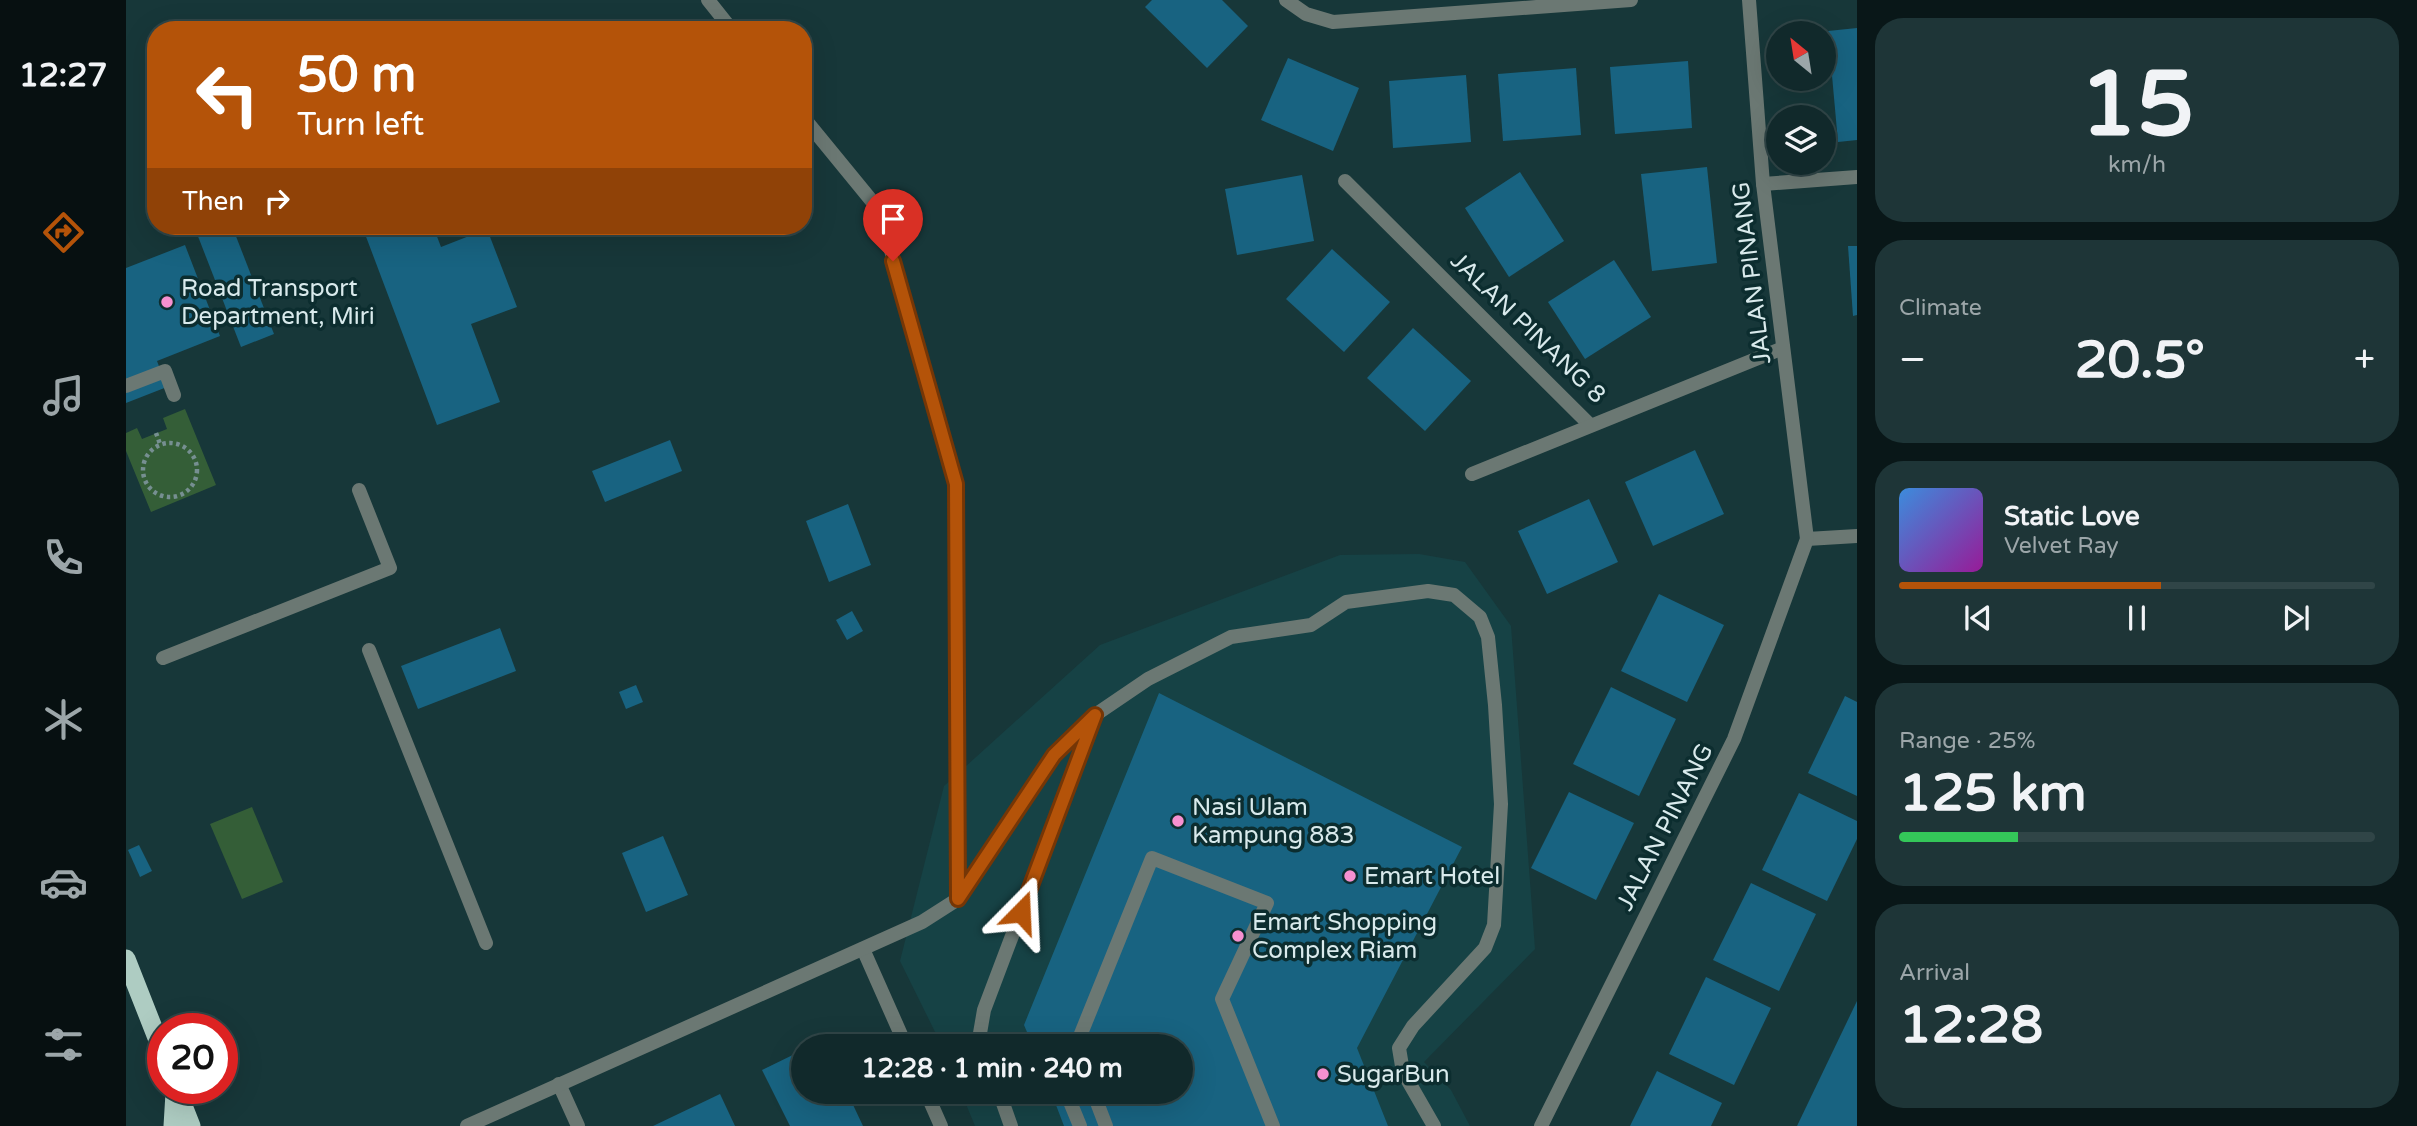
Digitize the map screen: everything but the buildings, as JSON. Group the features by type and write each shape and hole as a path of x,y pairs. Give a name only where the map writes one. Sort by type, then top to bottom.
{"highway":[{"path":"126,959 147,1013"},
{"path":"173,1126 175,1104"},
{"path":"182,1104 191,1126"}],"street":[{"path":"708,0 725,21"},
{"path":"1286,0 1306,14 1333,22 1631,0"},
{"name":"JALAN PINANG","path":"1541,1126 1734,740 1807,539 1763,184 1749,0"},
{"path":"812,128 880,211 956,484 958,899"},
{"path":"1763,184 1857,177"},
{"name":"JALAN PINANG 8","path":"1345,181 1590,425 1783,348"},
{"path":"126,386 165,371 174,395"},
{"path":"1472,474 1590,425"},
{"path":"163,658 390,568 359,489"},
{"path":"1807,539 1857,536"},
{"path":"467,1126 922,922 958,899 1054,755 1095,715 1148,678 1231,637 1311,625 1346,602 1428,591 1454,595 1480,617 1488,637 1496,705 1501,804 1494,925 1485,948 1412,1026 1399,1048 1403,1073 1434,1126"},
{"path":"369,650 486,943"},
{"path":"980,1034 984,1010 1095,715"},
{"path":"1081,1034 1152,858 1267,903 1222,999 1273,1126"},
{"path":"863,949 901,1034"},
{"path":"559,1084 578,1126"},
{"path":"931,1104 941,1126"},
{"path":"1003,1104 1011,1126"},
{"path":"1071,1104 1080,1126"},
{"path":"1098,1104 1106,1126"}],"path":[{"path":"156,433 160,444"},
{"path":"160,444 179,444 194,455 197,473 194,482 182,494 165,497 157,494 146,482 143,474 146,457 160,444"}],"shaded area":[{"path":"1419,554 1465,562 1511,626 1535,949 1424,1062 1451,1090 1470,1126 975,1126 966,1104 1193,1104 1193,1034 936,1034 900,961 944,786 1100,645 1340,555"}],"green space":[{"path":"185,409 216,485 151,512 126,451 126,433 137,428 142,439 167,429 163,418"},
{"path":"252,807 283,882 242,899 210,824"}],"place":[{"name":"Road Transport Department, Miri","path":"167,302"},
{"name":"Nasi Ulam Kampung 883","path":"1178,821"},
{"name":"Emart Hotel","path":"1350,876"},
{"name":"Emart Shopping Complex Riam","path":"1238,936"},
{"name":"SugarBun","path":"1323,1074"}],"route":[{"path":"893,261 956,484 958,899 1054,755 1095,715 1021,912"}]}
